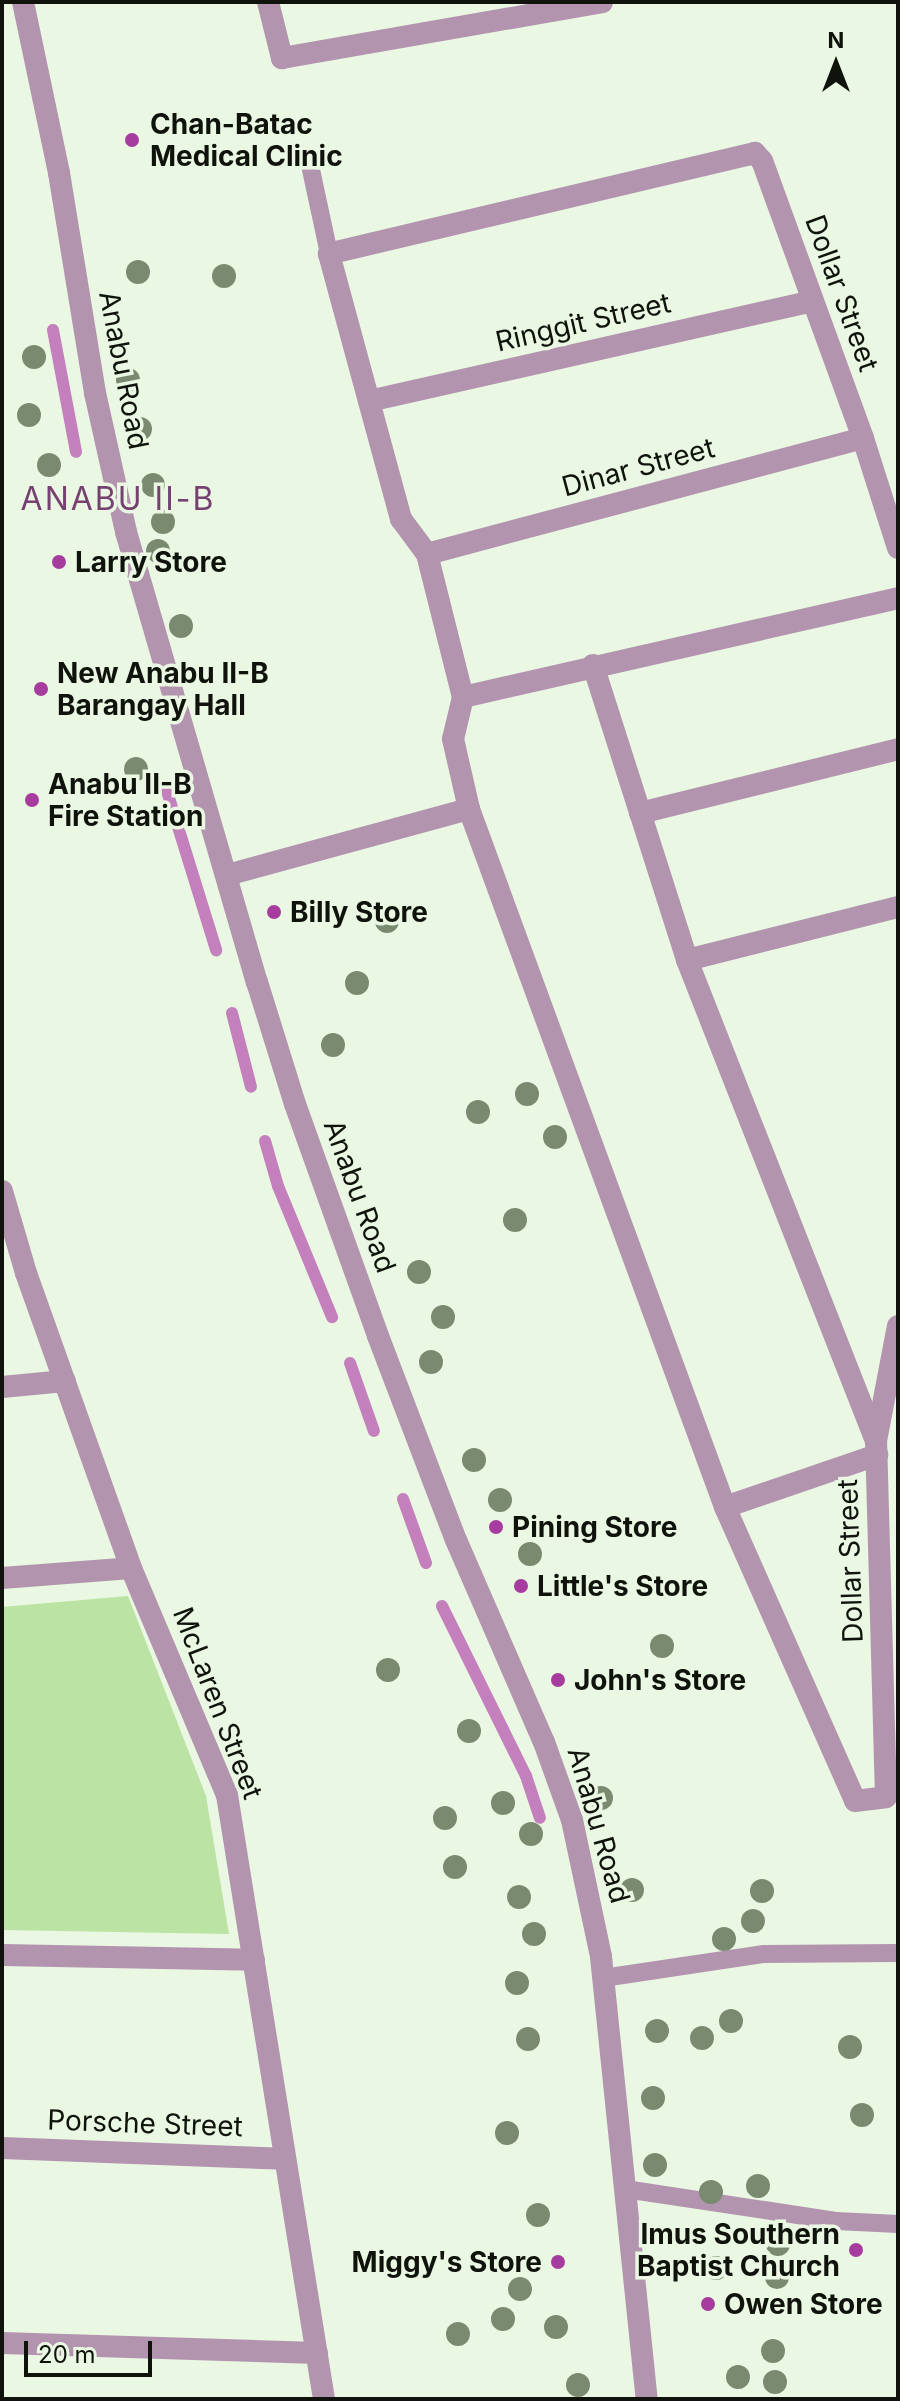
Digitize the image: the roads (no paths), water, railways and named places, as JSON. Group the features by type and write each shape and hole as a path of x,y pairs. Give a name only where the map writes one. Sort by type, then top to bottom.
{"street":[{"name":"Anabu Road","path":"23,2 59,173 95,393 120,508 295,1104 456,1540 567,1802 589,1891 603,1978 647,2399"},
{"path":"268,2 282,58 602,2"},
{"name":"Dollar Street","path":"329,254 755,153 762,161 863,438 898,548"},
{"path":"329,254 401,519 427,554 463,697 453,739 469,809 725,1507 877,1448 687,960 593,665"},
{"name":"Ringgit Street","path":"369,401 811,301"},
{"name":"Dinar Street","path":"427,554 863,438"},
{"path":"463,697 898,598"},
{"path":"640,813 898,749"},
{"path":"227,875 469,809"},
{"path":"687,960 898,907"},
{"name":"McLaren Street","path":"2,1192 26,1273 131,1568 227,1795 324,2399"},
{"name":"Dollar Street","path":"725,1507 855,1801 886,1797 877,1448 898,1326"},
{"path":"2,1387 65,1381"},
{"path":"2,1578 131,1568"},
{"path":"2,1955 254,1960"},
{"name":"Porsche Street","path":"2,2148 285,2159"},
{"path":"2,2343 317,2353"}],"lane":[{"path":"310,165 329,254"},
{"path":"603,1978 764,1954 898,1953"},
{"path":"625,2189 836,2221 898,2224"}],"waterway":[{"path":"53,330 76,452"},
{"path":"166,788 216,950"},
{"path":"232,1013 251,1087"},
{"path":"265,1141 278,1186 332,1317"},
{"path":"350,1363 374,1431"},
{"path":"403,1499 426,1563"},
{"path":"442,1606 526,1776 540,1818"}],"place":[{"name":"Chan-Batac Medical Clinic","path":"132,140"},
{"name":"Larry Store","path":"59,562"},
{"name":"New Anabu II-B Barangay Hall","path":"41,689"},
{"name":"Anabu II-B Fire Station","path":"32,800"},
{"name":"Billy Store","path":"274,912"},
{"name":"Pining Store","path":"496,1527"},
{"name":"Little's Store","path":"521,1586"},
{"name":"John's Store","path":"558,1680"},
{"name":"Imus Southern Baptist Church","path":"856,2250"},
{"name":"Miggy's Store","path":"558,2262"},
{"name":"Owen Store","path":"708,2304"}],"district":[{"name":"ANABU II-B","path":"118,499"}]}
